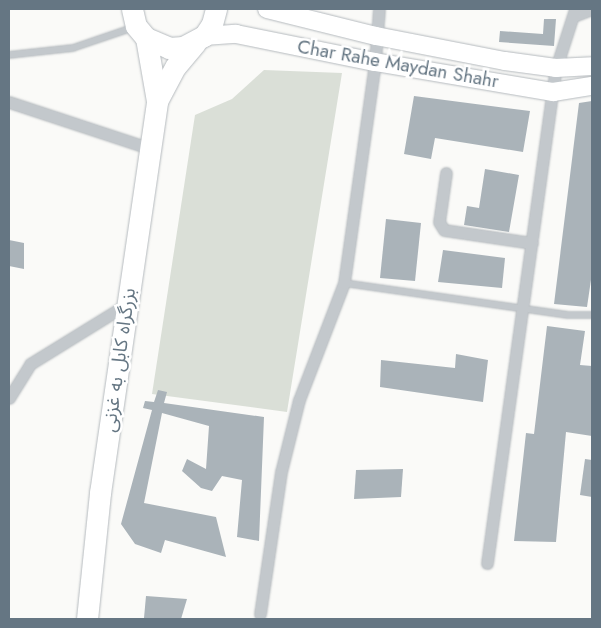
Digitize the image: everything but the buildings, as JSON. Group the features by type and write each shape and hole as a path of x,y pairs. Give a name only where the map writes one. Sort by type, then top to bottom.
{"highway":[{"name":"بزرگراه کابل به غزنی","path":"87,619 100,493 157,101 176,66 212,24 216,9"},
{"name":"بزرگراه کابل به غزنی","path":"138,24 157,101"},
{"path":"138,24 170,48 199,39"}],"main road":[{"path":"267,9 376,36 556,68 592,66"},
{"name":"Char Rahe Maydan Shahr","path":"199,39 236,34 375,62 553,92 592,86"}],"street":[{"path":"260,614 281,472 298,400 344,283 375,62 379,9"},
{"path":"488,562 556,68 575,12 592,9"},
{"path":"9,102 149,148"},
{"path":"446,173 440,222 444,230 532,243"},
{"path":"9,398 30,364 127,304"}],"lane":[{"path":"9,55 73,48 138,24"},
{"path":"344,283 568,315 592,315"}],"shaded area":[{"path":"264,70 342,73 287,412 152,394 195,115 232,99"}]}
